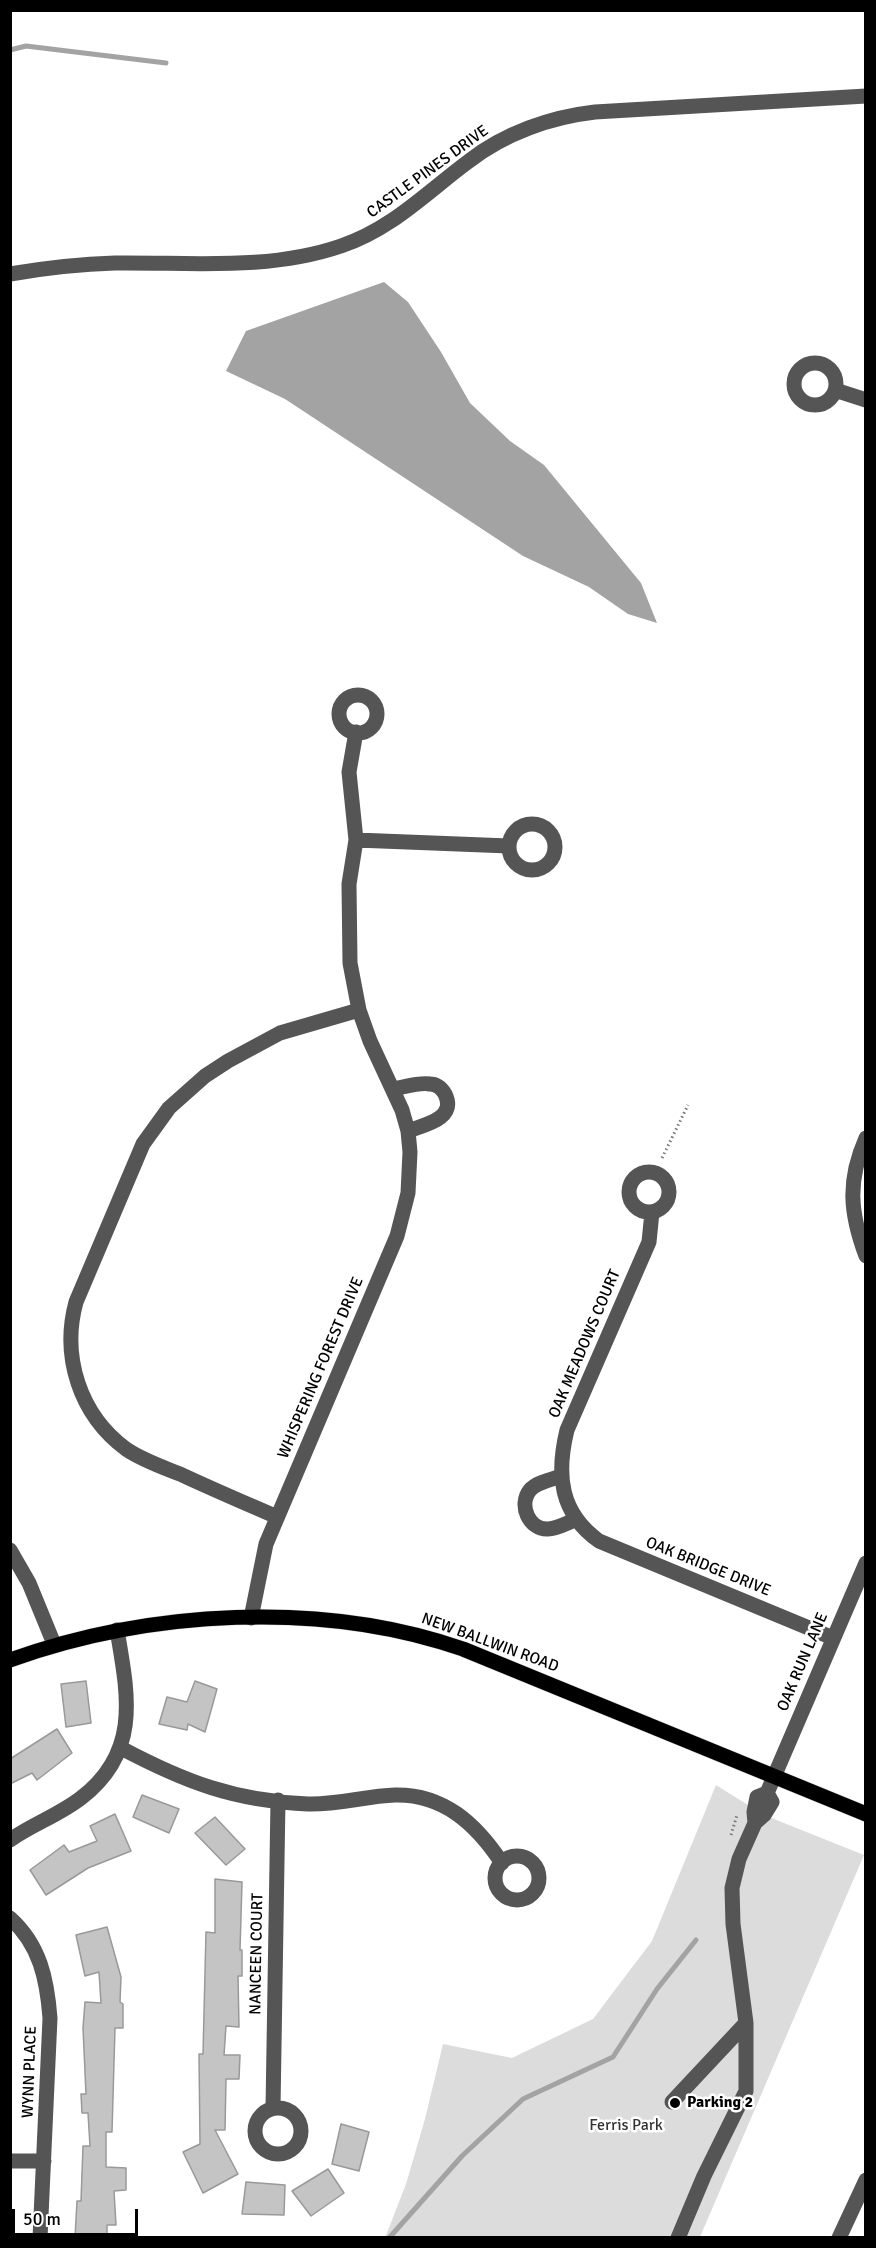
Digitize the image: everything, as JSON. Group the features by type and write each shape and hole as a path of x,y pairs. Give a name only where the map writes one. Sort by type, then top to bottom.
{"main road":[{"name":"NEW BALLWIN ROAD","path":"10,1660 54,1644 155,1623 251,1618 315,1620 354,1623 405,1632 435,1640 866,1814"}],"street":[{"name":"CASTLE PINES DRIVE","path":"10,274 44,268 114,263 272,262 307,256 367,236 409,210 489,147 516,133 564,117 606,111 866,96"},
{"path":"836,390 866,400"},
{"name":"WHISPERING FOREST DRIVE","path":"251,1618 266,1544 397,1236 408,1193 410,1152 408,1131 393,1089 358,1010 350,963 349,884 357,840 349,772 356,732"},
{"path":"357,840 509,846"},
{"path":"277,1517 142,1458 114,1439 88,1406 77,1384 72,1363 70,1322 76,1302 143,1144 169,1108 205,1076 280,1033 358,1010"},
{"path":"393,1089 432,1084 442,1090 446,1096 446,1109 440,1118 408,1131"},
{"path":"866,1138 855,1164 852,1183 853,1215 862,1235 866,1256"},
{"name":"OAK MEADOWS COURT","path":"563,1484 561,1461 567,1430 649,1242 652,1212"},
{"path":"563,1484 537,1485 530,1490 525,1503 525,1512 537,1527 546,1530 575,1520"},
{"name":"OAK BRIDGE DRIVE","path":"563,1484 575,1520 599,1541 833,1638"},
{"path":"10,1550 29,1583 54,1644"},
{"name":"OAK RUN LANE","path":"774,1775 866,1563"},
{"path":"10,1840 26,1828 80,1798 109,1769 121,1748 125,1728 127,1691 117,1630"},
{"path":"121,1748 166,1772 208,1788 238,1795 308,1804 346,1802 395,1795 432,1801 453,1810 485,1838 502,1863"},
{"path":"678,2238 704,2176 746,2091 746,2023 733,1924 732,1888 739,1859 755,1824 772,1802 767,1793 774,1775"},
{"name":"NANCEEN COURT","path":"273,2108 278,1800"},
{"name":"WYNN PLACE","path":"10,1918 33,1944 41,1961 50,2018 40,2238"},
{"path":"672,2102 746,2023"},
{"path":"10,2161 44,2161"},
{"path":"839,2238 866,2180"}],"path":[{"path":"662,1158 688,1105"},
{"path":"731,1835 738,1813"}],"green space":[{"name":"Ferris Park","path":"716,1785 764,1815 864,1855 700,2237 385,2238 406,2184 443,2044 512,2058 593,2019 652,1941"}],"shaded area":[{"path":"384,282 408,302 441,352 470,403 510,441 544,465 641,583 657,623 628,614 589,587 523,556 285,399 226,371 246,331"}],"building":[{"path":"86,1681 91,1723 66,1727 61,1684"},
{"path":"195,1681 217,1689 205,1732 188,1724 187,1730 159,1724 167,1697 187,1702"},
{"path":"57,1729 72,1753 37,1780 32,1773 10,1784 10,1759"},
{"path":"142,1795 179,1809 169,1833 133,1817"},
{"path":"115,1814 131,1851 88,1868 46,1895 30,1870 64,1845 69,1852 97,1841 90,1826"},
{"path":"215,1817 245,1849 226,1865 195,1833"},
{"path":"215,1879 242,1882 240,1950 242,1950 242,1976 238,1976 239,2027 226,2026 224,2055 240,2055 239,2079 226,2079 225,2130 215,2130 238,2174 203,2193 183,2152 200,2144 199,2054 203,2054 206,1932 215,1933"},
{"path":"107,1927 121,1977 120,2002 123,2004 123,2028 115,2028 112,2132 106,2132 106,2167 126,2168 126,2190 114,2191 116,2225 107,2225 107,2238 75,2238 77,2201 81,2201 83,2146 90,2146 88,2113 82,2113 81,2094 86,2094 83,2028 85,2002 101,2003 99,1972 85,1976 76,1935"},
{"path":"341,2124 369,2132 359,2171 332,2164"},
{"path":"328,2169 344,2193 311,2216 292,2191"},
{"path":"246,2182 285,2185 284,2215 242,2214"}],"waterway":[{"path":"10,50 26,46 166,63"},
{"path":"389,2238 462,2156 523,2099 613,2057 657,1989 696,1940"}],"place":[{"name":"Parking 2","path":"675,2103"}]}
